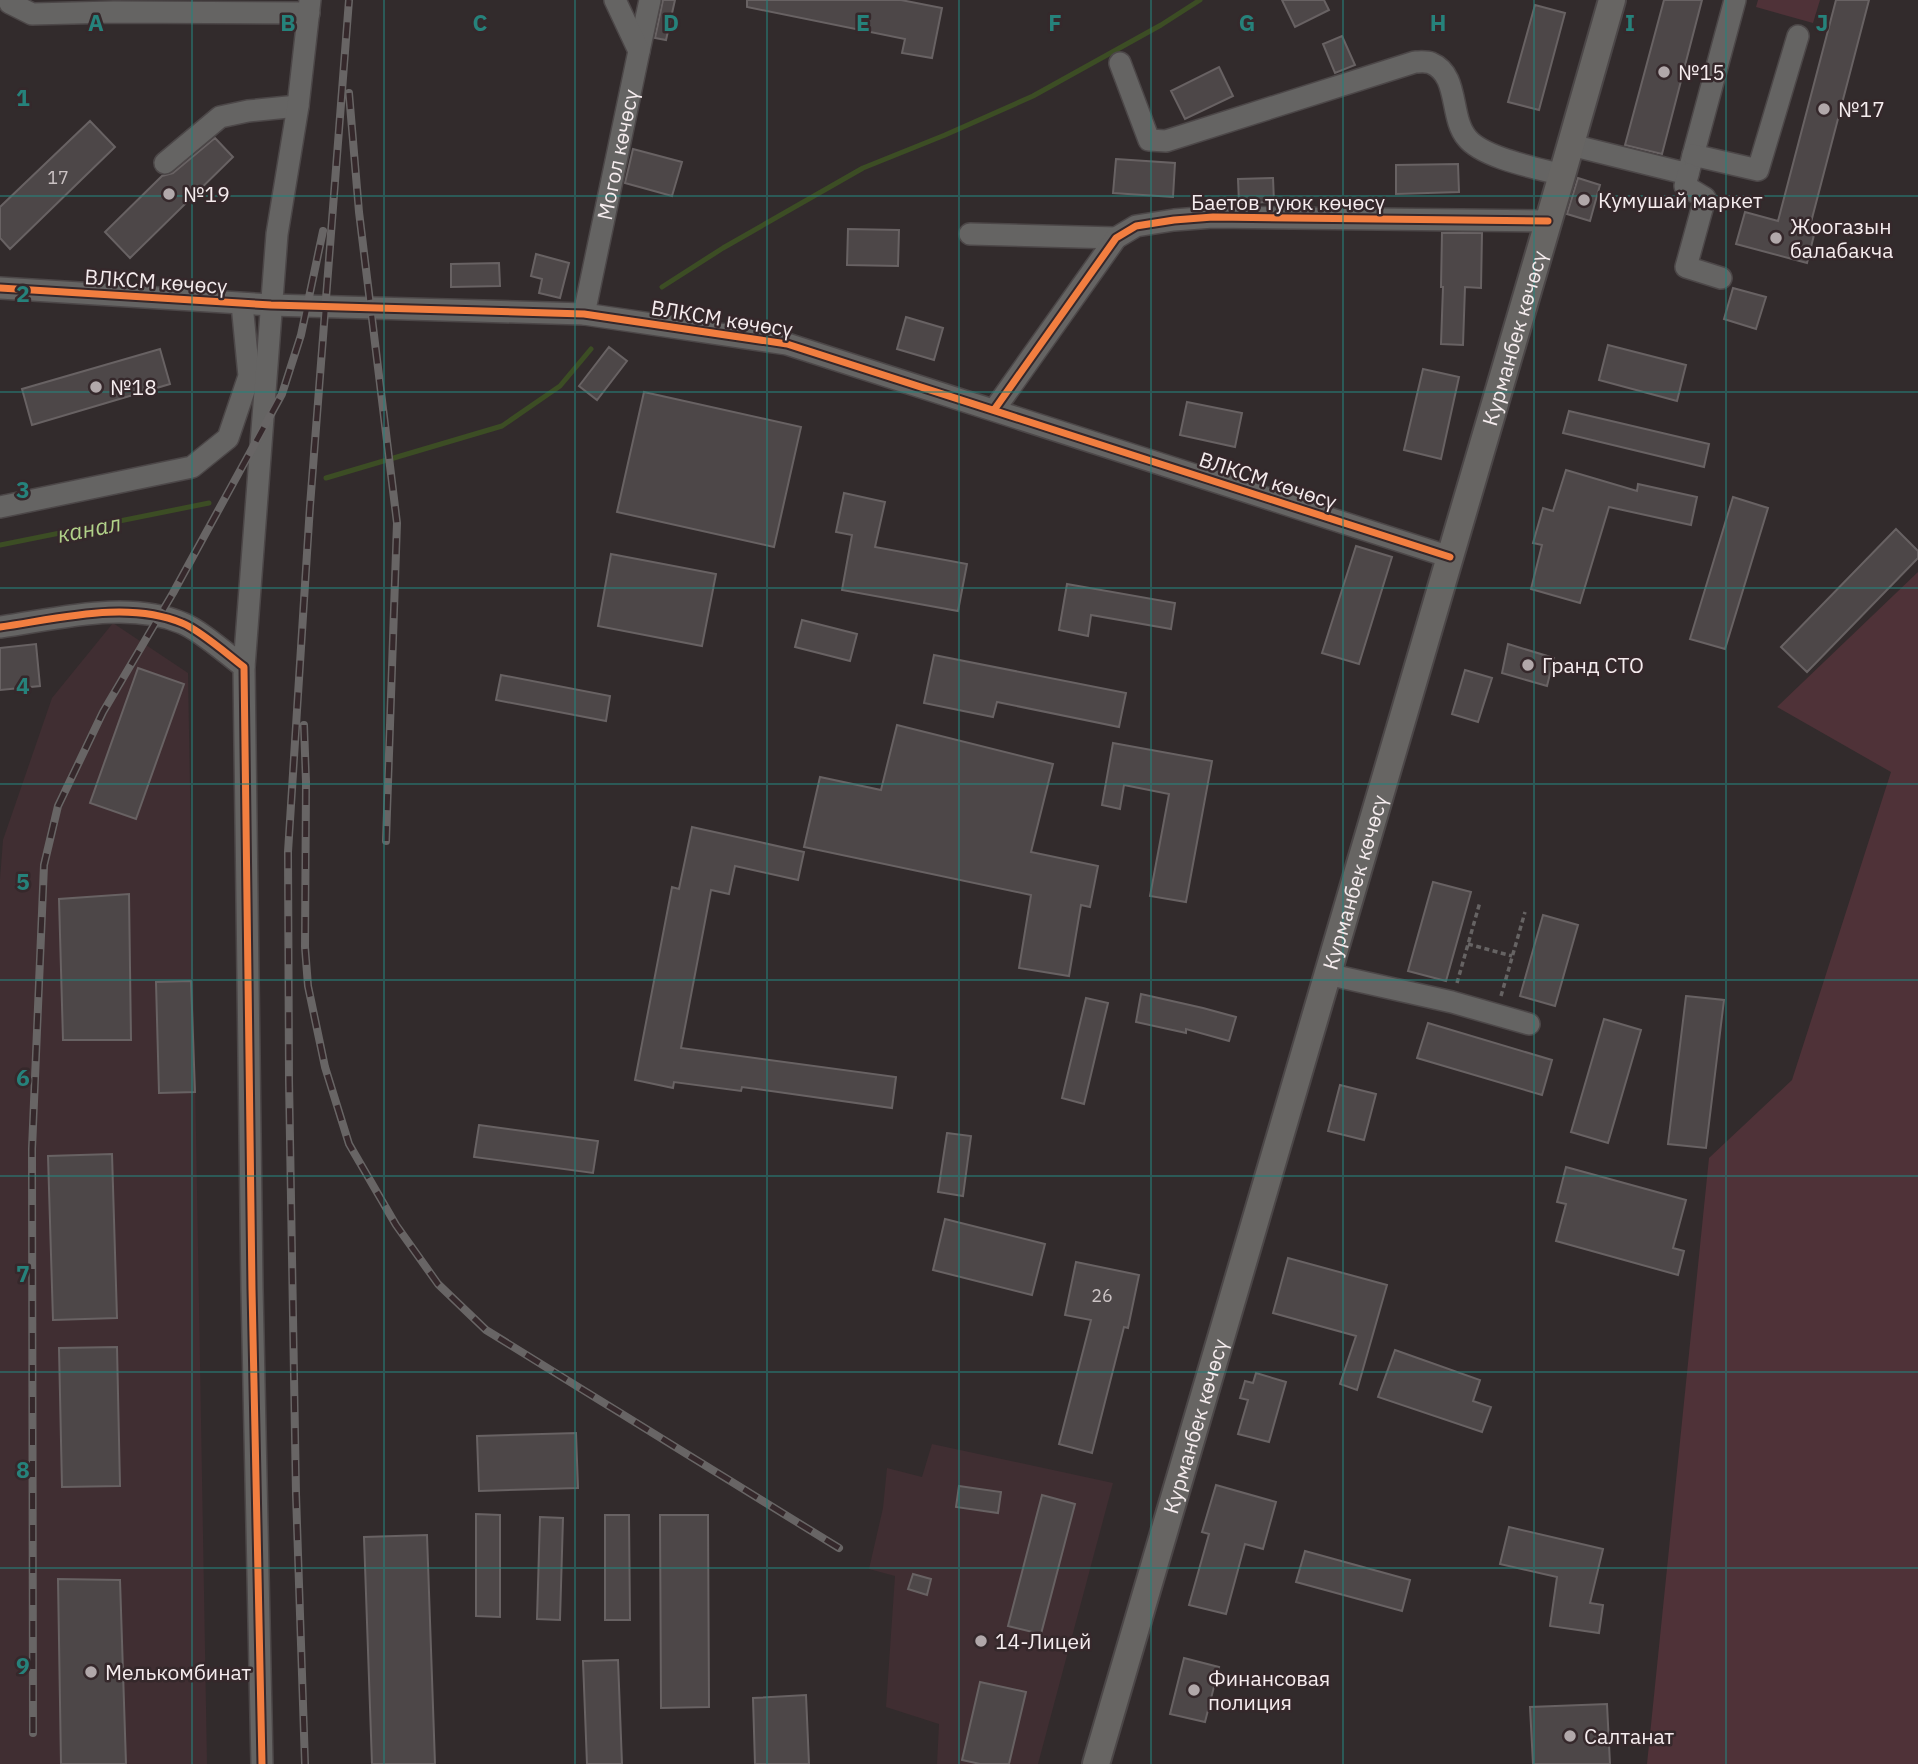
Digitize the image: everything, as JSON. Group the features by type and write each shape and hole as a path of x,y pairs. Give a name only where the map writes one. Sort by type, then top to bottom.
{"main road":[{"name":"Курманбек көчөсү","path":"1096,1764 1612,0"}],"street":[{"path":"10,0 10,3 32,14 309,6 298,106 277,234 244,667 252,1289 262,1764"},
{"path":"615,0 639,51"},
{"name":"Могол көчөсү","path":"584,314 650,0"},
{"path":"1721,278 1686,267 1704,198 1685,186 1735,0"},
{"path":"1571,145 1691,164 1758,170 1798,36"},
{"path":"1120,63 1149,140 1166,141 1415,62 1430,63 1444,73 1451,88 1458,121 1467,138 1481,150 1562,175"},
{"path":"165,163 220,117 298,106"},
{"name":"Баетов туюк көчөсү","path":"1116,238 1136,226 1213,217 1548,221"},
{"path":"970,234 1116,238"},
{"path":"994,410 1116,238"},
{"name":"ВЛКСМ көчөсү","path":"0,288 271,305 584,314 787,344 1450,556"},
{"path":"0,507 192,467 228,438 250,376 242,303"},
{"path":"0,627 108,612 160,615 185,624 244,667"},
{"path":"1327,974 1452,1002 1530,1024"}],"path":[{"path":"1452,1002 1480,902"},
{"path":"1495,1014 1525,912"},
{"path":"1468,944 1512,956"}],"shaded area":[{"path":"1758,0 1820,0 1813,23 1756,7"},
{"path":"1918,572 1918,1764 1647,1764 1709,1158 1792,1080 1891,772 1777,707"},
{"path":"113,623 188,673 207,1764 0,1764 0,879 3,840 52,698"},
{"name":"14-Лицей","path":"932,1444 1113,1483 1038,1764 937,1764 939,1724 886,1707 895,1576 869,1569 883,1508 887,1468 922,1477"}],"building":[{"path":"663,0 675,0 666,40 655,38"},
{"path":"747,0 901,0 942,8 932,58 902,53 905,39 747,7"},
{"path":"1282,0 1324,0 1329,10 1295,27"},
{"name":"№15","path":"1664,0 1702,0 1662,154 1625,145"},
{"name":"№17","path":"1836,0 1869,0 1809,230 1815,231 1807,263 1736,244 1745,212 1778,221"},
{"path":"1535,5 1565,13 1539,110 1508,102"},
{"path":"1342,36 1355,65 1335,73 1323,44"},
{"path":"1219,67 1233,96 1185,119 1171,91"},
{"path":"90,121 115,147 10,249 0,238 0,207"},
{"name":"№19","path":"215,138 233,157 130,258 105,232 162,176 173,173"},
{"path":"633,149 682,162 672,196 625,183"},
{"path":"1116,159 1175,163 1173,197 1113,193"},
{"path":"1458,164 1459,192 1396,194 1396,165"},
{"path":"1273,178 1274,202 1239,203 1238,179"},
{"name":"Кумушай маркет","path":"1578,178 1600,185 1590,221 1567,214"},
{"path":"848,229 899,230 898,266 847,265"},
{"path":"1442,233 1482,233 1481,288 1465,287 1463,345 1441,344"},
{"path":"536,254 569,263 560,298 539,293 542,279 531,276"},
{"path":"499,263 500,286 451,287 451,264"},
{"path":"1733,288 1766,297 1756,329 1724,319"},
{"path":"906,317 943,328 934,360 897,349"},
{"path":"1608,345 1686,365 1677,401 1599,380"},
{"path":"609,347 627,361 597,400 579,386"},
{"name":"№18","path":"160,349 170,384 32,425 22,389"},
{"path":"1423,369 1459,377 1441,459 1404,450"},
{"path":"644,392 801,427 774,547 617,512"},
{"path":"1187,402 1242,413 1235,447 1180,435"},
{"path":"1569,411 1709,444 1704,467 1563,433"},
{"name":"Гранд СТО","path":"1566,470 1637,491 1638,484 1697,497 1691,525 1609,507 1580,603 1531,589 1542,545 1533,543 1543,508 1553,511"},
{"path":"844,493 885,502 875,547 967,564 958,611 842,590 852,535 836,532"},
{"path":"1733,497 1768,508 1725,649 1690,639"},
{"path":"1896,529 1918,551 1918,558 1807,672 1781,647"},
{"path":"1356,546 1392,557 1359,664 1322,653"},
{"path":"611,554 716,574 702,646 598,626"},
{"path":"1067,584 1175,603 1171,629 1091,615 1088,636 1059,630"},
{"path":"802,620 857,634 850,661 795,647"},
{"path":"36,644 40,686 0,690 0,648"},
{"name":"Гранд СТО","path":"1508,644 1554,658 1547,686 1502,673"},
{"path":"934,655 1126,693 1119,727 997,702 993,717 924,703"},
{"path":"138,668 184,684 136,819 90,803"},
{"path":"1465,670 1492,678 1478,722 1452,714"},
{"path":"501,675 610,696 606,721 496,700"},
{"path":"897,725 1053,764 1031,852 1098,866 1090,907 1081,905 1069,976 1019,968 1031,895 804,847 820,777 881,790"},
{"path":"1113,743 1212,761 1186,902 1150,896 1169,794 1124,785 1120,809 1102,805"},
{"path":"692,827 804,852 798,880 735,866 729,894 711,890 681,1048 896,1077 892,1108 742,1087 741,1091 674,1082 673,1088 635,1080 672,887 679,889"},
{"path":"1433,882 1471,892 1446,981 1408,971"},
{"path":"129,894 131,1040 63,1040 59,899"},
{"path":"1543,915 1578,925 1555,1006 1520,996"},
{"path":"191,981 195,1092 159,1093 156,982"},
{"path":"1141,994 1236,1017 1229,1041 1186,1029 1186,1033 1136,1022"},
{"path":"1686,996 1724,1000 1706,1148 1668,1144"},
{"path":"1086,998 1108,1003 1084,1104 1062,1098"},
{"path":"1604,1019 1641,1030 1608,1143 1571,1132"},
{"path":"1428,1023 1552,1060 1542,1095 1417,1058"},
{"path":"1340,1085 1376,1094 1364,1140 1328,1131"},
{"path":"479,1125 598,1141 593,1173 474,1157"},
{"path":"947,1133 971,1136 963,1196 938,1192"},
{"path":"112,1154 117,1318 53,1320 48,1156"},
{"path":"1566,1167 1686,1200 1673,1248 1684,1251 1678,1275 1556,1241 1566,1204 1557,1202"},
{"path":"945,1219 1045,1244 1032,1295 933,1270"},
{"path":"1288,1258 1387,1285 1357,1390 1340,1384 1356,1336 1273,1313"},
{"path":"1076,1262 1139,1275 1128,1328 1124,1327 1092,1453 1059,1444 1091,1320 1065,1315"},
{"path":"117,1347 120,1486 62,1487 59,1348"},
{"path":"1395,1350 1480,1380 1473,1401 1491,1407 1482,1432 1378,1397"},
{"path":"1256,1373 1286,1382 1269,1442 1238,1434 1248,1400 1240,1398 1245,1381 1253,1383"},
{"path":"576,1433 578,1488 479,1491 477,1436"},
{"path":"1216,1485 1276,1502 1263,1549 1245,1544 1226,1614 1189,1605 1209,1534 1202,1532"},
{"path":"959,1486 1001,1492 998,1513 956,1507"},
{"path":"1042,1495 1075,1504 1041,1634 1008,1626"},
{"path":"476,1514 500,1515 500,1617 476,1616"},
{"path":"605,1515 629,1515 630,1620 605,1620"},
{"path":"660,1515 708,1515 709,1707 661,1708"},
{"path":"540,1517 563,1518 560,1620 537,1619"},
{"path":"1509,1527 1603,1549 1590,1603 1603,1605 1599,1633 1550,1626 1557,1577 1500,1564"},
{"path":"427,1535 435,1764 372,1764 364,1537"},
{"path":"1305,1551 1410,1580 1402,1611 1296,1582"},
{"path":"913,1574 931,1579 927,1595 908,1589"},
{"name":"Мелькомбинат","path":"58,1579 120,1580 126,1764 61,1764"},
{"name":"Финансовая полиция","path":"1184,1658 1219,1667 1205,1722 1170,1714"},
{"path":"618,1660 622,1764 587,1764 583,1661"},
{"path":"980,1682 1026,1692 1009,1764 980,1764 962,1760"},
{"path":"806,1695 809,1764 755,1764 753,1698"},
{"name":"Салтанат","path":"1607,1704 1610,1764 1533,1764 1530,1707"}],"waterway":[{"path":"662,287 723,248 863,168 1033,96 1161,25 1200,0"},
{"path":"326,478 502,426 560,386 591,349"},
{"name":"канал","path":"0,545 209,503"}],"railway":[{"path":"305,1764 296,1494 288,852 310,506 349,0"},
{"path":"349,93 359,212 397,523 386,841"},
{"path":"33,1733 32,1149 44,865 58,806 103,712 173,593 282,394 301,335 323,231"},
{"path":"304,725 305,947 308,986 325,1067 349,1144 396,1225 438,1284 486,1330 839,1548"}],"cycle path":[{"path":"994,410 1116,238 1136,226 1213,217 1548,221"},
{"path":"0,288 271,305 584,314 787,344 1450,557"},
{"path":"0,627 92,613 161,616 197,631 244,667 252,1289 262,1764"}],"place":[{"name":"№15","path":"1664,72"},
{"name":"№17","path":"1824,109"},
{"name":"№19","path":"169,194"},
{"name":"Кумушай маркет","path":"1584,200"},
{"name":"Жоогазын балабакча","path":"1776,238"},
{"name":"№18","path":"96,387"},
{"name":"Гранд СТО","path":"1528,665"},
{"name":"14-Лицей","path":"981,1641"},
{"name":"Мелькомбинат","path":"91,1672"},
{"name":"Финансовая полиция","path":"1194,1690"},
{"name":"Салтанат","path":"1570,1736"}]}
